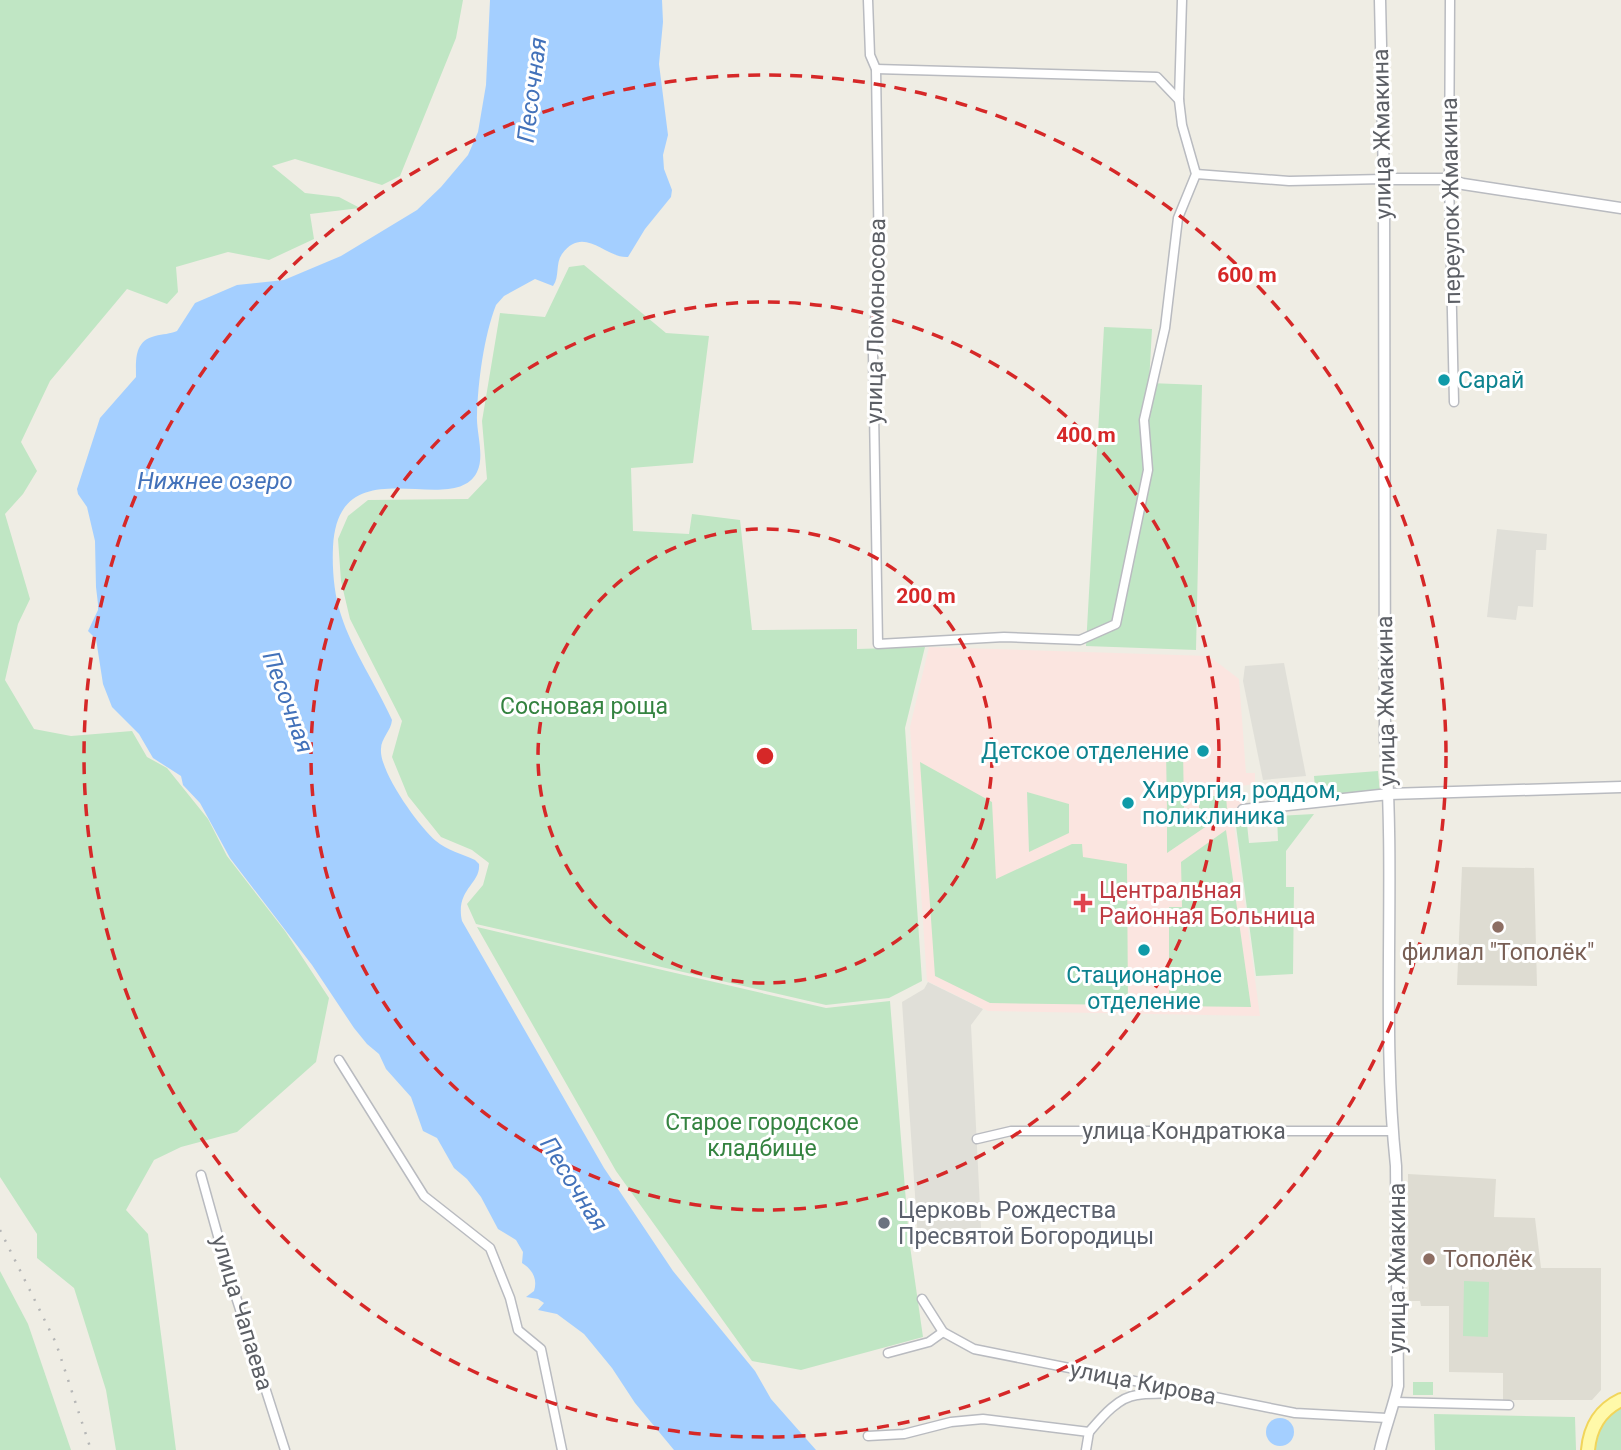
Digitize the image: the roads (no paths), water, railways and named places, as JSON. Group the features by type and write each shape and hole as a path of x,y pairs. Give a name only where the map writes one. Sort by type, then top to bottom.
{"main road":[{"path":"1588,1450 1591,1432 1603,1412 1621,1392"},
{"path":"1603,1412 1621,1400"}],"street":[{"name":"улица Ломоносова","path":"868,0 870,55 876,69 879,262 873,353 878,645 1004,637 1080,640 1116,624 1148,470 1144,420 1165,328 1178,218 1196,174"},
{"path":"1182,0 1179,100 1182,125 1196,174 1289,181 1449,179 1463,184 1621,208"},
{"name":"улица Жмакина","path":"1380,0 1384,179 1385,740 1389,794 1388,949 1398,1264 1398,1386 1395,1402"},
{"name":"переулок Жмакина","path":"1450,0 1449,179 1454,402"},
{"path":"876,69 1157,77 1179,100"},
{"path":"1243,810 1389,794 1621,788"},
{"path":"339,1060 424,1196 490,1248 510,1298 518,1330 541,1349 562,1450"},
{"name":"улица Кондратюка","path":"976,1139 1011,1131 1393,1131"},
{"name":"улица Чапаева","path":"201,1175 228,1272 285,1450"},
{"name":"улица Кирова","path":"922,1299 943,1332 974,1349 1184,1389 1247,1404 1295,1412 1387,1418"},
{"path":"888,1353 929,1342 943,1332"},
{"path":"1086,1450 1089,1432 1104,1415 1126,1398 1134,1395 1173,1394 1184,1389"},
{"path":"1380,1450 1387,1418 1395,1402 1509,1405"},
{"path":"868,1436 904,1434 951,1422 984,1419 1089,1432"}],"water":[{"name":"Нижнее озеро","path":"490,0 662,0 659,64 668,135 663,155 664,169 672,190 671,197 645,229 628,257 587,242 578,242 562,254 553,286 535,279 504,296 496,305 480,373 477,422 480,459 477,472 464,485 445,489 374,490 354,498 340,516 333,547 337,599 352,641 392,720 381,749 386,771 411,812 436,841 479,864 479,871 462,901 462,921 604,1168 673,1271 755,1371 771,1399 816,1450 674,1450 584,1334 557,1314 538,1310 544,1303 538,1299 526,1297 534,1291 535,1278 522,1263 523,1252 516,1240 498,1229 481,1197 454,1168 437,1138 423,1131 411,1097 386,1069 379,1054 354,1028 312,965 230,858 200,803 183,785 181,776 153,758 139,734 112,707 103,684 96,639 88,631 98,610 95,541 87,507 77,489 100,418 136,377 136,358 143,342 148,338 177,331 195,303 237,285 284,280 341,256 417,210 441,187 468,155 478,132 486,85"},
{"path":"1280,1418 1290,1422 1294,1432 1290,1442 1280,1446 1270,1442 1266,1432 1270,1422"}],"railway":[{"path":"0,1230 56,1343 91,1450"}],"place":[{"name":"Сарай","path":"1444,380"},
{"name":"Детское отделение","path":"1203,751"},
{"name":"Хирургия, роддом, поликлиника","path":"1128,803"},
{"name":"Центральная Районная Больница","path":"1083,903"},
{"name":"филиал \"Тополёк\"","path":"1498,927"},
{"name":"Стационарное отделение","path":"1144,950"},
{"name":"Церковь Рождества Пресвятой Богородицы","path":"884,1223"},
{"name":"Тополёк","path":"1429,1259"}],"water label":[{"name":"Песочная","path":"532,90"},
{"name":"Песочная","path":"288,702"},
{"name":"Песочная","path":"574,1184"}],"park label":[{"name":"Сосновая роща","path":"584,706"},
{"name":"Старое городское кладбище","path":"762,1135"}]}
